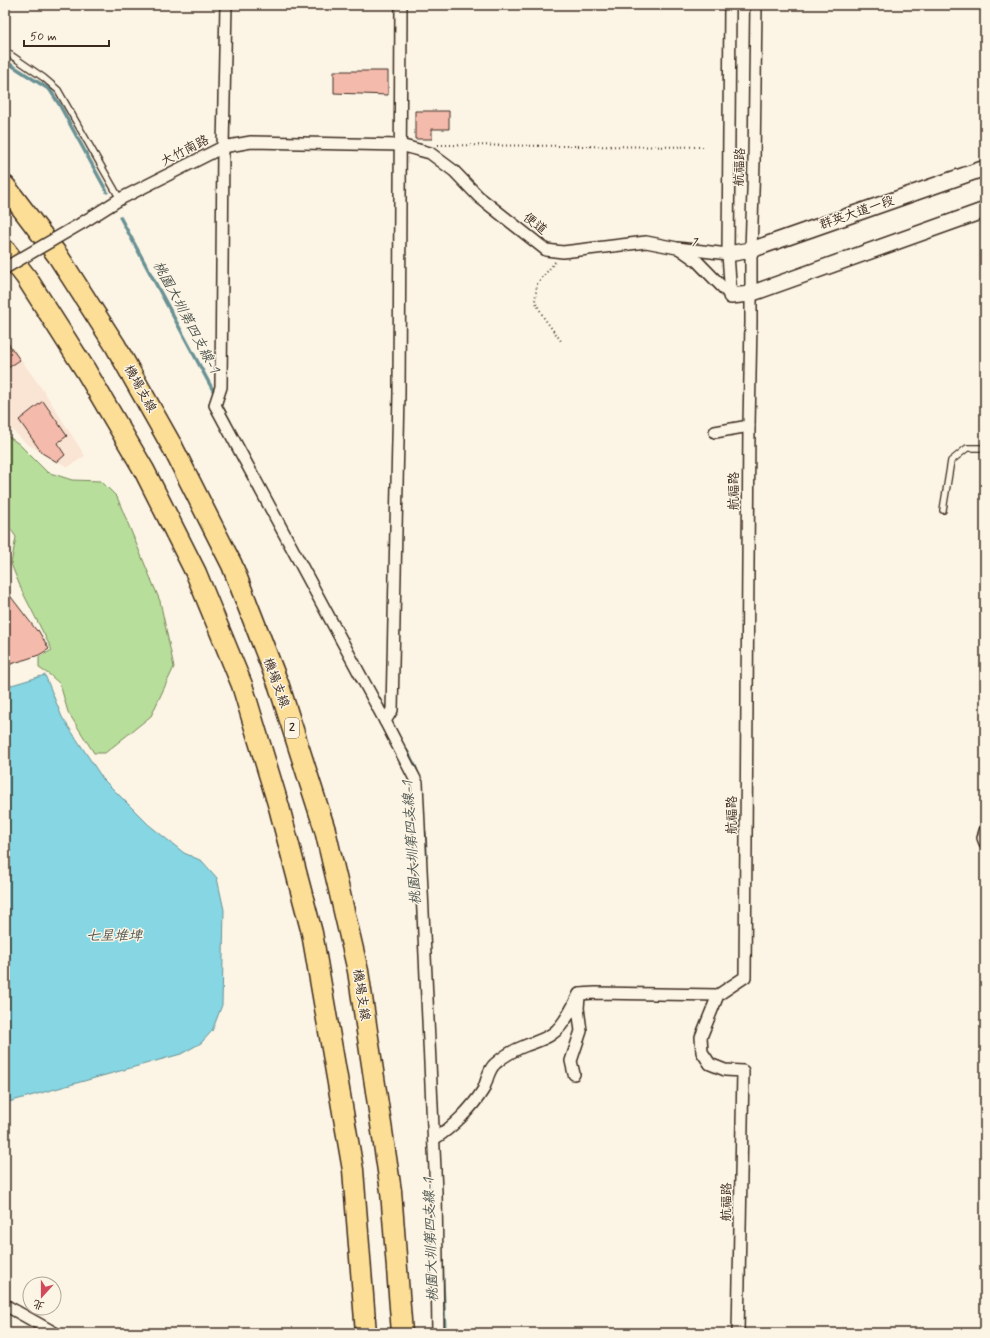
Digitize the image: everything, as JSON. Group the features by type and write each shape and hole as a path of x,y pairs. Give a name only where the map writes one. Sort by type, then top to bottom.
{"highway":[{"name":"機場支線","path":"5,186 58,256 115,344 173,448 232,565 279,686 325,830 358,971 391,1191 402,1333"},
{"path":"5,250 26,277 86,371 144,470 196,573 242,685 279,807 312,933 354,1170 366,1333"}],"street":[{"path":"226,5 221,387 215,405 417,783 434,1139 438,1333"},
{"path":"385,721 392,710 399,394 401,5"},
{"name":"航福路","path":"730,5 728,254 731,296"},
{"name":"航福路","path":"738,1333 743,1072 724,1070 710,1064 702,1052 701,1037 718,995 744,977 751,322 750,250 754,162 756,5"},
{"name":"大竹南路","path":"5,268 120,199 223,147 251,142 400,144"},
{"name":"便道","path":"400,144 430,153 454,171 479,197 546,250 563,252 646,242 677,248"},
{"name":"群英大道一段","path":"728,254 750,250 985,168"},
{"path":"731,296 750,294 985,210"},
{"name":"1","path":"677,248 728,254"},
{"name":"1","path":"677,248 697,261 731,296"},
{"path":"715,432 749,426"},
{"path":"985,831 983,838 985,842"},
{"path":"434,1139 442,1134 474,1105 494,1064 509,1053 553,1034 567,1017 579,994"},
{"path":"579,994 718,995"},
{"path":"574,1074 571,1061 580,1030 578,1008 579,994"},
{"path":"5,1305 54,1333"}],"lane":[{"path":"5,51 44,78 58,90 120,199"},
{"path":"943,510 951,461 967,448 985,448"}],"path":[{"path":"432,145 709,146"},
{"path":"561,341 544,318 535,301 537,284 563,252"}],"shaded area":[{"path":"5,338 45,393 85,456 68,467 27,444 5,423"}],"green space":[{"path":"5,434 19,444 47,472 72,480 101,481 117,497 160,601 174,667 151,716 105,753 94,753 68,712 60,684 39,668 39,657 52,650 22,591 11,564 16,537 5,521"}],"water":[{"name":"七星堆埤","path":"45,675 62,717 103,779 149,825 184,853 202,861 217,878 224,910 222,1005 212,1031 201,1043 181,1054 5,1103 5,687"}],"building":[{"path":"334,71 388,71 388,95 334,93"},
{"path":"415,111 449,111 449,129 432,129 432,139 415,139"},
{"path":"5,339 20,360 5,370"},
{"path":"43,401 67,436 57,443 65,455 57,462 42,453 19,420"},
{"path":"5,589 37,631 38,630 49,649 39,655 5,666"}],"waterway":[{"name":"桃園大圳第四支線-1","path":"5,61 50,90 107,192"},
{"name":"桃園大圳第四支線-1","path":"120,217 215,394"},
{"name":"桃園大圳第四支線-1","path":"219,401 230,422"},
{"name":"桃園大圳第四支線-1","path":"407,751 421,782"},
{"name":"桃園大圳第四支線-1","path":"425,832 426,857"},
{"name":"桃園大圳第四支線-1","path":"442,1258 445,1333"}]}
